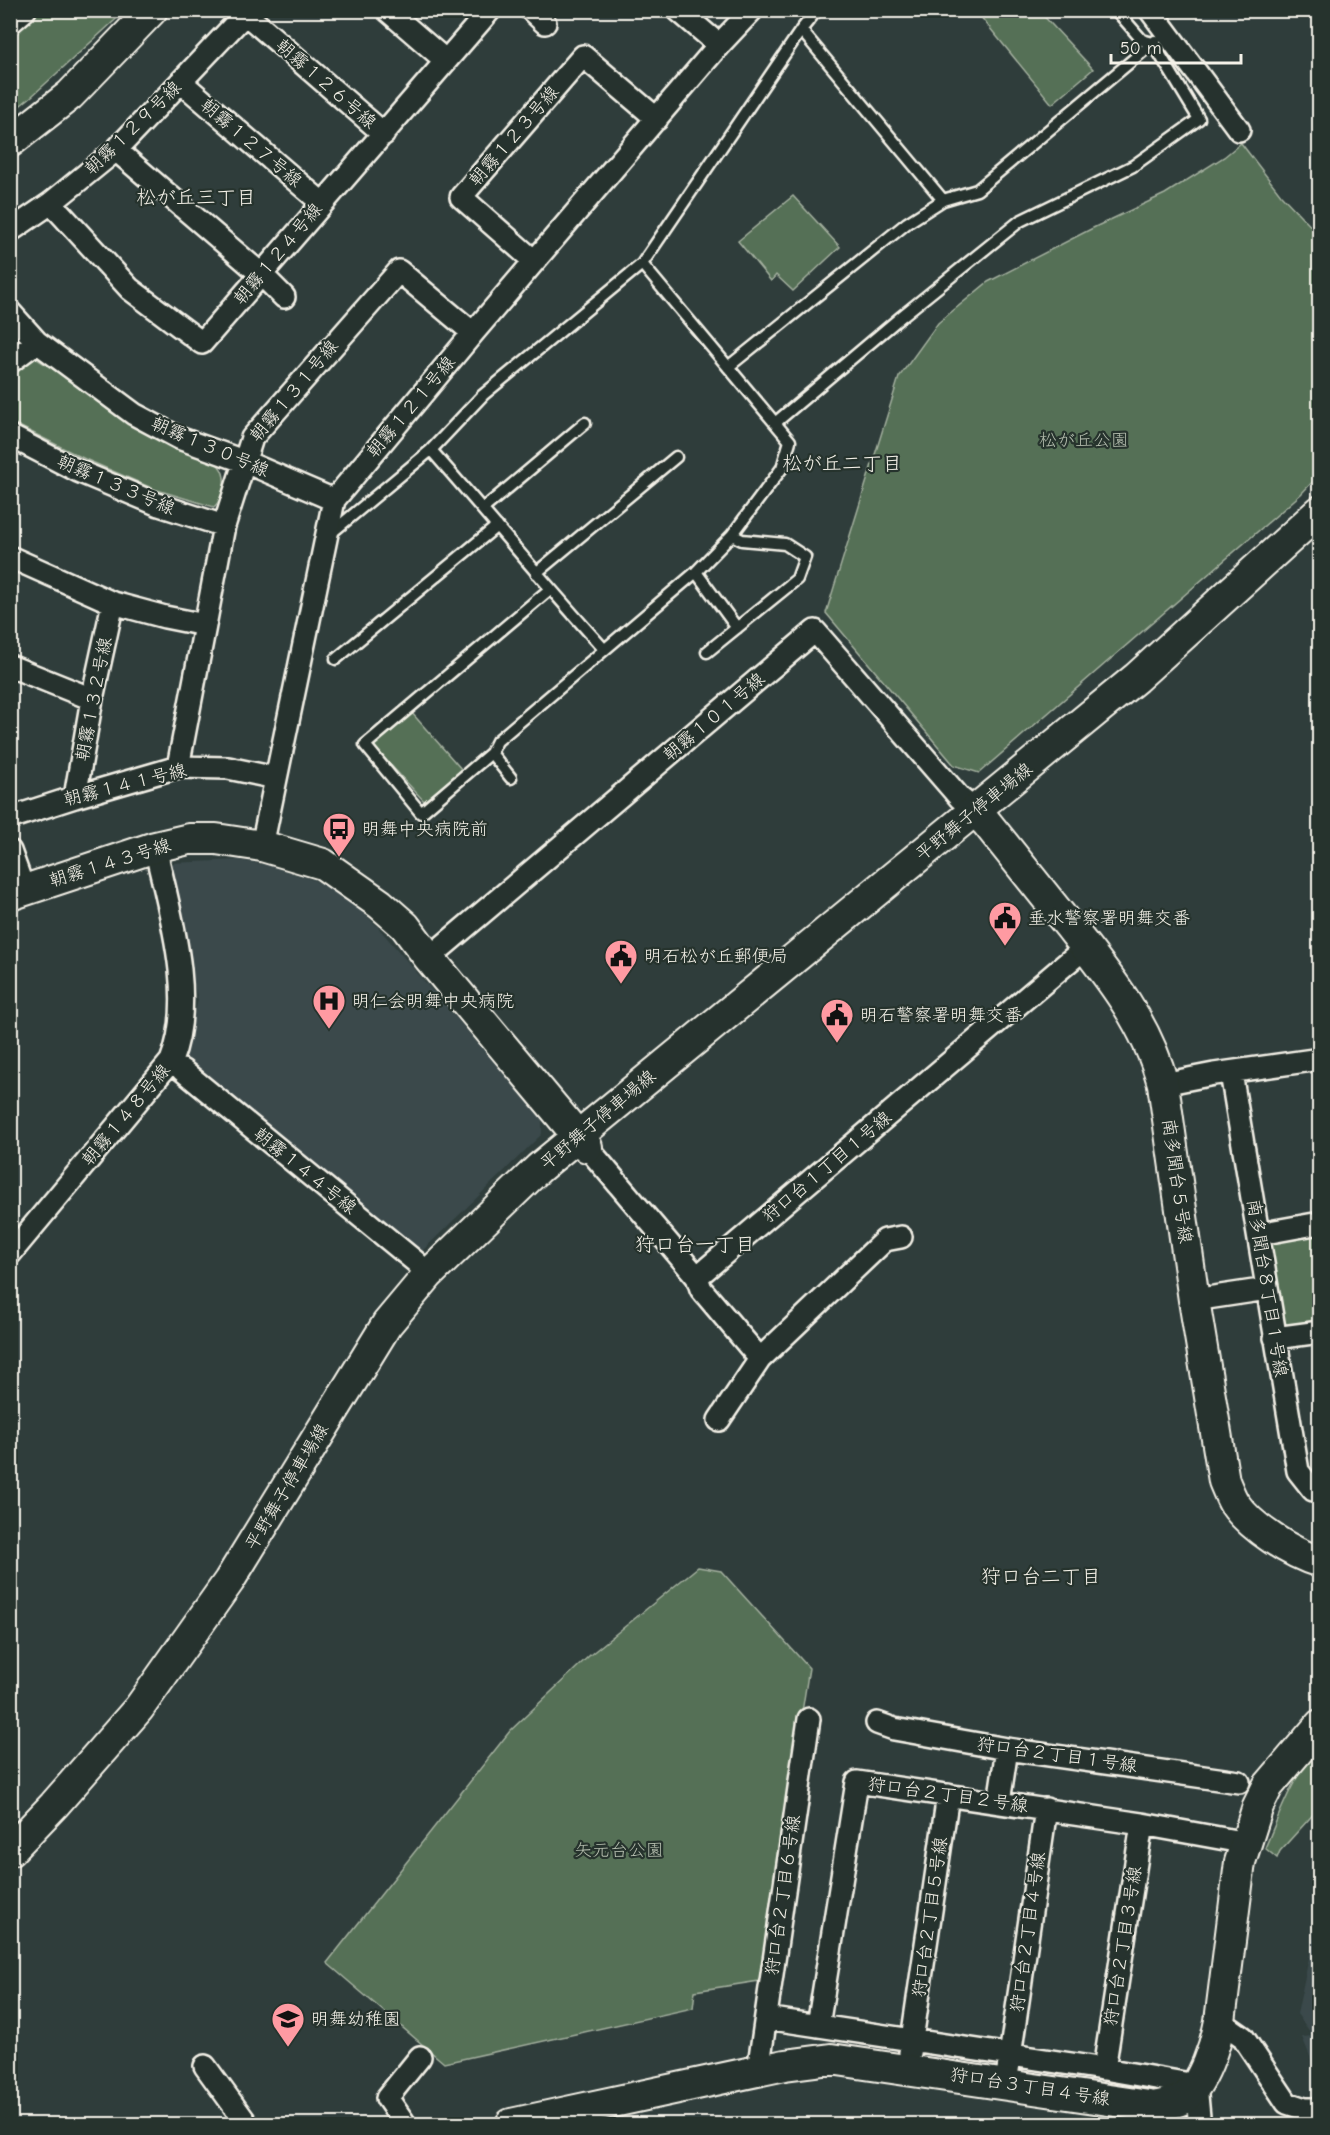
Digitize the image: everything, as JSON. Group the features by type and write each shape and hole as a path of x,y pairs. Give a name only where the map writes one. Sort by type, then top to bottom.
{"main road":[{"path":"10,142 70,95 152,10"},
{"name":"平野舞子停車場線","path":"981,816 1320,512"},
{"name":"平野舞子停車場線","path":"10,1865 64,1815 93,1782 226,1614 405,1315 472,1245 583,1141 1139,690 1320,527"},
{"name":"南多聞台５号線","path":"981,816 1114,982 1156,1058 1163,1084 1194,1300 1224,1481 1234,1503 1252,1522 1284,1546 1320,1562"},
{"name":"朝霧１４３号線","path":"17,892 155,847 189,839 216,839 262,846 323,864 380,904 405,926 429,958 583,1141"},
{"name":"平野舞子停車場線","path":"10,1851 54,1805 139,1708 229,1581 387,1324 428,1275 539,1168 583,1141"},
{"name":"狩口台３丁目４号線","path":"511,2124 758,2071 831,2059 907,2069 1008,2070 1156,2107 1183,2098 1196,2085 1216,2043 1240,1862 1258,1806 1268,1786 1320,1725"}],"street":[{"path":"10,23 25,10"},
{"path":"387,10 446,61"},
{"name":"朝霧１２４号線","path":"51,203 129,289 202,343 490,10"},
{"path":"678,10 719,45"},
{"name":"朝霧１２１号線","path":"334,500 534,261 719,45 752,10"},
{"path":"1150,10 1160,38 1239,129"},
{"name":"朝霧１２９号線","path":"10,231 51,203 116,150 243,12"},
{"name":"朝霧１２６号線","path":"243,12 384,134"},
{"name":"朝霧１２３号線","path":"534,261 461,197 583,56 657,118"},
{"name":"朝霧１２７号線","path":"181,82 322,203"},
{"path":"116,150 262,275 284,297"},
{"name":"朝霧１３１号線","path":"178,767 224,526 243,460 252,438 330,336 399,271 473,333"},
{"name":"朝霧１３０号線","path":"10,312 37,342 134,414 179,438 243,460 334,500"},
{"path":"10,362 37,342"},
{"name":"朝霧１３３号線","path":"10,436 78,471 159,505 224,526"},
{"path":"262,846 334,500"},
{"path":"10,557 113,603 165,617 205,624"},
{"name":"朝霧１３２号線","path":"75,796 92,699 113,603"},
{"name":"朝霧１０１号線","path":"429,958 815,631 960,798 981,816"},
{"path":"10,666 92,699"},
{"name":"朝霧１４１号線","path":"10,818 75,796 178,767 228,768 276,778"},
{"name":"朝霧１４８号線","path":"10,1254 171,1060 178,1043 181,986 179,959 155,847"},
{"path":"10,851 17,892"},
{"name":"狩口台１丁目１号線","path":"698,1277 1086,947"},
{"path":"1163,1084 1214,1074 1320,1059"},
{"name":"朝霧１４４号線","path":"182,1070 406,1254 428,1275"},
{"name":"南多聞台８丁目１号線","path":"1232,1073 1298,1471 1313,1490 1320,1492"},
{"path":"583,1141 698,1277 701,1290 760,1359"},
{"path":"1259,1234 1320,1223"},
{"path":"719,1420 760,1359 885,1240 901,1237"},
{"path":"1194,1300 1267,1289"},
{"path":"1275,1338 1320,1332"},
{"name":"狩口台２丁目６号線","path":"758,2071 809,1719"},
{"name":"狩口台２丁目１号線","path":"877,1723 894,1729 1007,1749 1239,1782"},
{"path":"999,1802 1007,1749"},
{"name":"狩口台２丁目２号線","path":"818,2026 857,1782 1142,1824 1247,1843"},
{"name":"狩口台２丁目５号線","path":"907,2069 948,1795"},
{"name":"狩口台２丁目４号線","path":"1008,2070 1046,1809"},
{"name":"狩口台２丁目３号線","path":"1104,2069 1142,1824"},
{"path":"766,2018 912,2039 1008,2070 1104,2069 1196,2085 1199,2117 1196,2124"},
{"path":"1220,2021 1243,2037 1287,2103 1305,2109 1320,2109"},
{"path":"405,2124 387,2098 420,2057"},
{"path":"205,2066 247,2124"}],"lane":[{"path":"328,536 430,450 483,395 642,264 816,10"},
{"path":"1116,10 1142,40 1160,38"},
{"path":"801,30 943,200"},
{"path":"728,367 907,223 943,200 977,190 1160,38"},
{"path":"775,423 1020,221 1133,166 1199,119 1160,38"},
{"path":"550,589 365,745 421,813 491,753 497,741 603,648 696,572 732,536 782,468 790,441 642,264"},
{"path":"483,509 585,423"},
{"path":"430,450 603,648"},
{"path":"536,573 676,457"},
{"path":"336,659 497,526"},
{"path":"707,652 797,579 806,557 785,544 742,540 732,536"},
{"path":"696,572 737,628"},
{"path":"491,753 511,778"}],"shaded area":[{"name":"明仁会明舞中央病院","path":"239,860 267,865 314,880 344,895 376,925 542,1118 542,1134 419,1254 183,1060 198,1000 171,863"},
{"path":"1319,1911 1319,2078 1302,2037 1313,2036 1297,2014"}],"green space":[{"path":"38,11 125,11 11,113 10,34"},
{"path":"976,11 1039,11 1093,69 1052,104"},
{"name":"松が丘公園","path":"1241,143 1281,195 1319,235 1319,475 1301,494 979,773 954,765 826,613 899,377 938,323 988,282 1165,194 1224,157"},
{"path":"793,196 840,247 793,291 776,275 771,281 738,241"},
{"path":"34,357 86,390 216,463 224,476 224,488 214,507 154,489 85,459 11,422 11,375"},
{"path":"411,712 462,770 424,801 373,746"},
{"path":"1319,1231 1319,1324 1284,1330 1267,1240"},
{"name":"矢元台公園","path":"698,1567 721,1571 809,1668 759,1981 695,1991 693,2008 444,2063 327,1963 510,1731 590,1655"},
{"path":"1319,1747 1319,1808 1280,1851 1277,1858 1265,1848 1294,1782"}],"place":[{"name":"明舞中央病院前","path":"339,858"},
{"name":"垂水警察署明舞交番","path":"1005,947"},
{"name":"明石松が丘郵便局","path":"621,985"},
{"name":"明仁会明舞中央病院","path":"329,1030"},
{"name":"明石警察署明舞交番","path":"837,1044"},
{"name":"明舞幼稚園","path":"288,2048"}],"district":[{"name":"松が丘三丁目","path":"196,197"},
{"name":"松が丘二丁目","path":"842,463"},
{"name":"狩口台一丁目","path":"695,1244"},
{"name":"狩口台二丁目","path":"1041,1576"}]}
